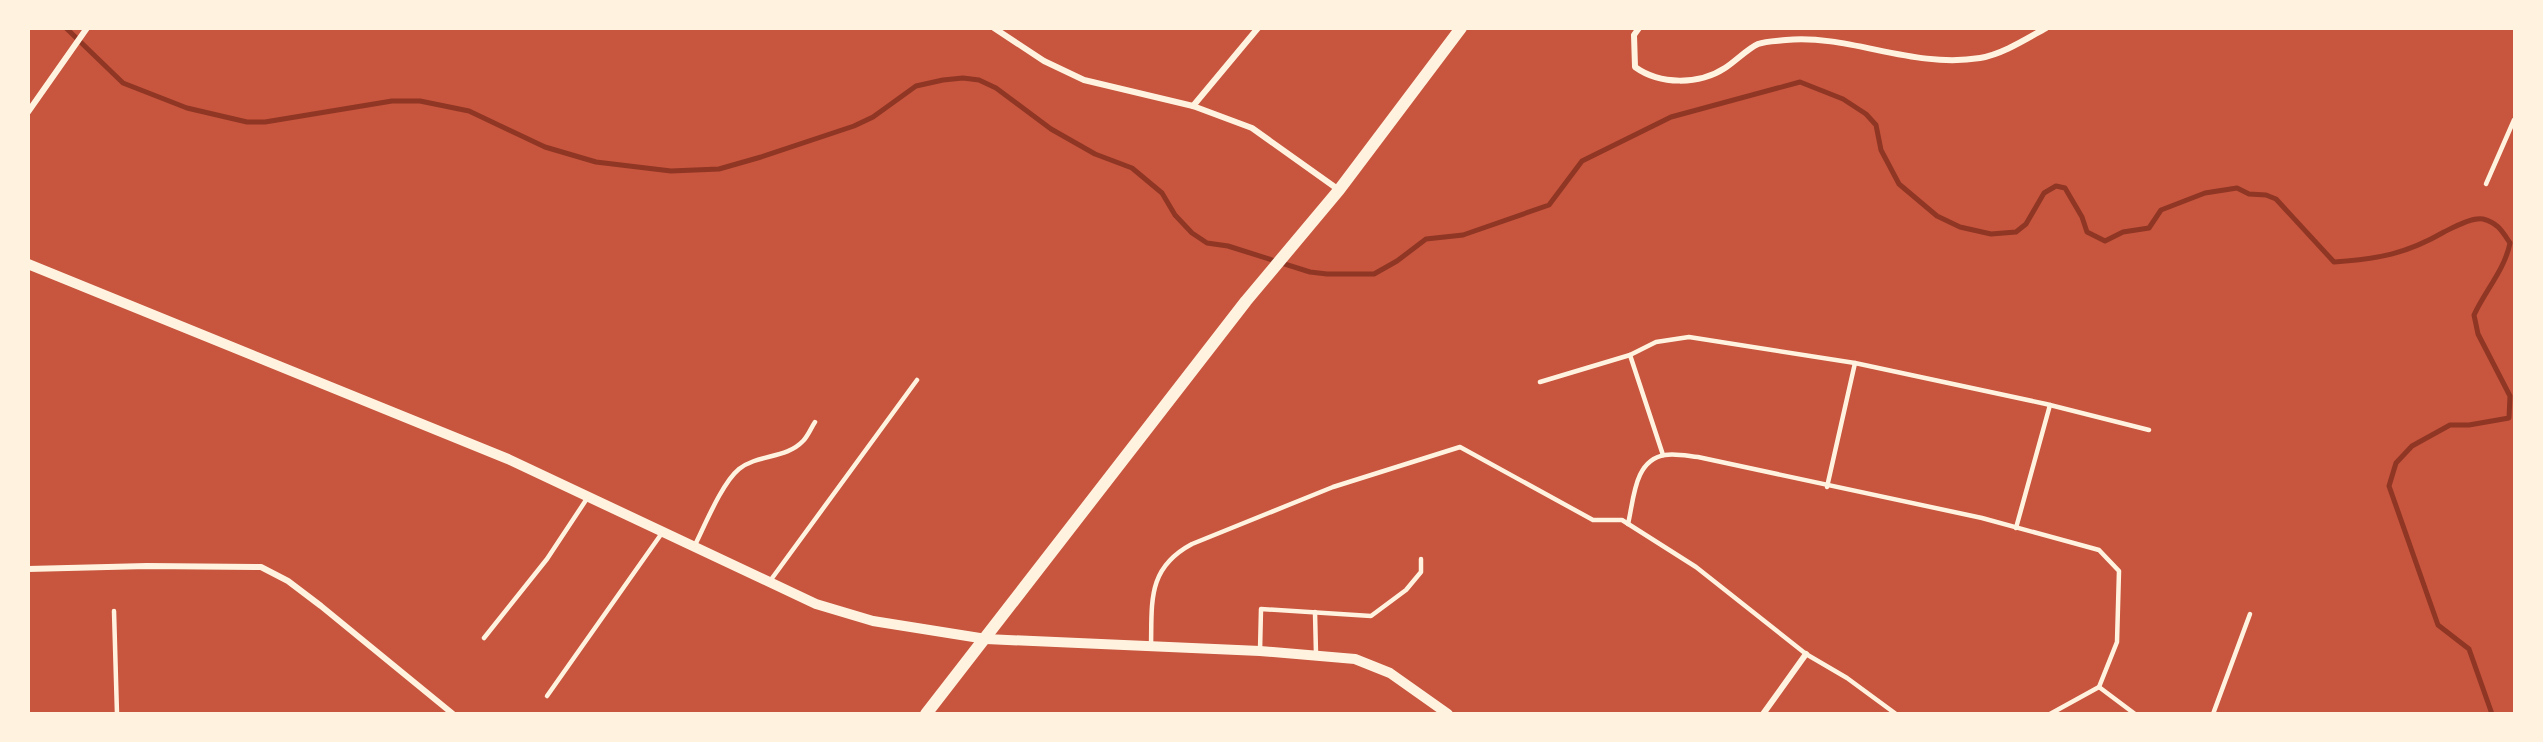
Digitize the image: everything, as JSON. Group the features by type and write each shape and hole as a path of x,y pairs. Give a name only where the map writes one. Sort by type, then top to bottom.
{"main road":[{"path":"926,714 1246,301 1339,190 1461,28"}],"street":[{"path":"28,112 87,28"},
{"path":"994,28 1044,61 1084,80 1193,106 1252,128 1339,190"},
{"path":"1193,106 1258,28"},
{"path":"1639,28 1634,35 1635,67 1648,77 1680,81 1704,78 1723,69 1759,43 1788,40 1817,41 1939,62 1982,58 2013,46 2046,28"},
{"path":"28,264 508,459 816,604 873,621 986,639 1316,654 1355,659 1390,673 1448,714"},
{"path":"28,569 147,566 261,567 288,582 321,606 453,714"},
{"path":"1762,714 1806,654"}],"lane":[{"path":"2486,184 2514,120"},
{"path":"1540,382 1630,355 1656,342 1689,337 1855,363 2049,405 2150,430"},
{"path":"1630,355 1663,455"},
{"path":"1827,487 1855,363"},
{"path":"769,583 917,380"},
{"path":"2016,528 2049,405"},
{"path":"694,548 714,505 736,471 746,464 790,450 803,441 815,422"},
{"path":"1151,647 1155,585 1163,567 1175,553 1334,487 1460,447 1593,520 1622,520 1696,567 1806,654 1847,678 1896,714"},
{"path":"1628,524 1640,472 1652,460 1663,455 1698,457 1827,487 1982,518 2098,550 2119,571 2117,642 2098,687 2050,714"},
{"path":"484,638 547,559 588,497"},
{"path":"547,696 662,532"},
{"path":"1260,651 1260,609 1371,616 1406,591 1420,573 1420,559"},
{"path":"114,611 117,714"},
{"path":"1315,612 1316,654"},
{"path":"2213,714 2250,614"},
{"path":"2098,687 2135,714"}],"waterway":[{"path":"66,28 123,83 187,108 247,122 265,122 392,101 420,101 469,111 545,147 596,162 671,171 719,169 854,126 873,117 916,86 963,78 979,80 996,88 1051,129 1095,154 1132,168 1162,193 1175,215 1192,233 1207,243 1228,246 1310,272 1327,274 1374,274 1397,261 1426,239 1463,235 1549,205 1582,161 1671,117 1800,82 1843,99 1866,114 1876,125 1881,150 1899,184 1937,216 1960,227 1991,234 2016,232 2026,224 2044,193 2056,186 2065,188 2082,217 2087,232 2105,241 2123,232 2149,228 2161,210 2205,193 2237,188 2249,194 2266,195 2276,199 2334,262 2391,254 2417,246 2463,223 2483,219 2496,225 2510,243 2499,271 2474,315 2478,334 2510,396 2509,418 2469,425 2450,425 2412,446 2396,463 2389,486 2438,625 2469,649 2492,714"}]}
